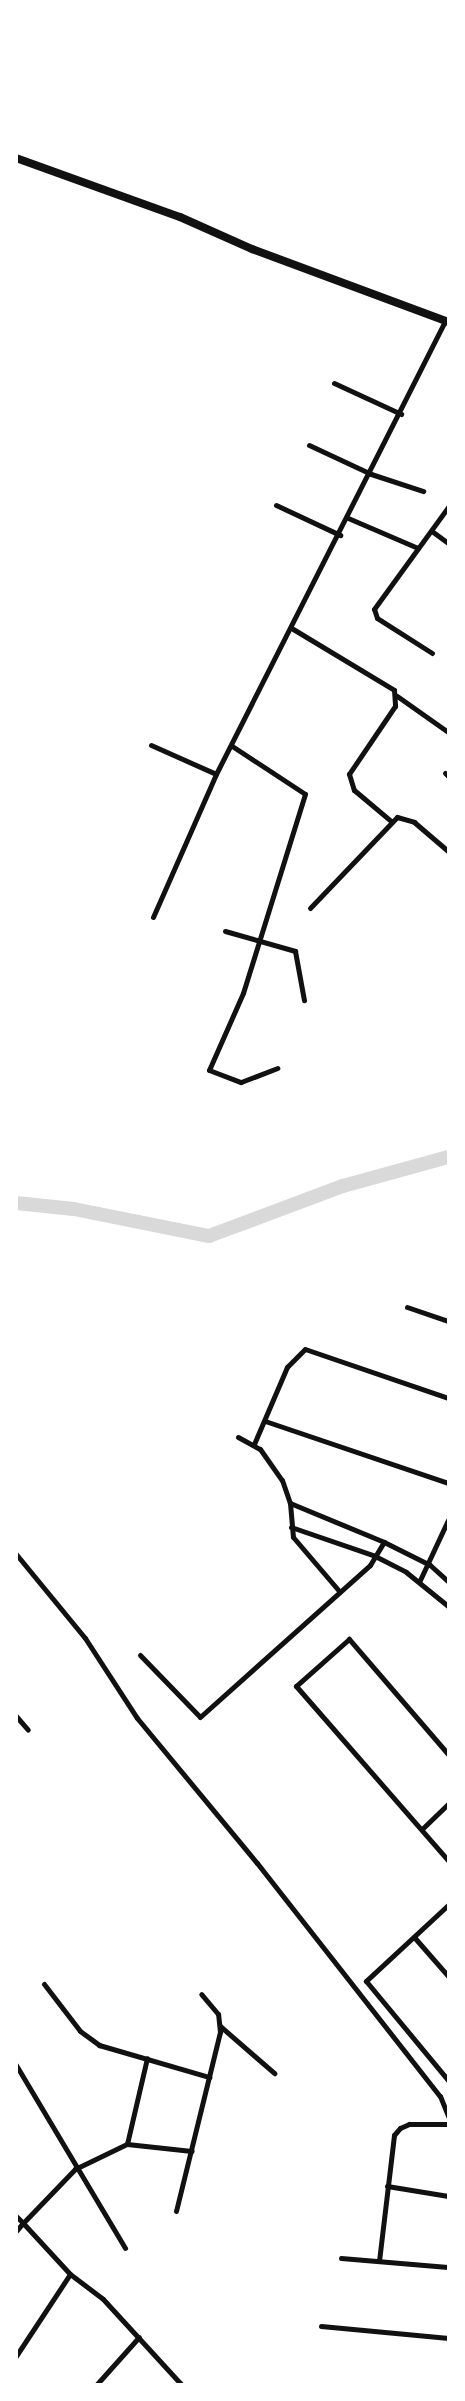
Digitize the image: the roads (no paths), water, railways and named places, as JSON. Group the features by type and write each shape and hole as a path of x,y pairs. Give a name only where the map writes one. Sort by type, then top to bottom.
{"main road":[{"path":"16,158 180,217 252,249 447,322"}],"street":[{"path":"153,917 216,774 293,629 447,322"},
{"path":"334,383 401,414"},
{"path":"309,445 371,474 423,491"},
{"path":"276,505 340,535"},
{"path":"432,653 374,614 376,604 418,548 433,532 448,507"},
{"path":"348,518 418,548"},
{"path":"433,532 448,543"},
{"path":"293,629 358,665 448,732"},
{"path":"391,821 354,790 349,774 395,706 397,696"},
{"path":"151,745 216,774"},
{"path":"232,746 305,794 243,993 210,1070 241,1082 277,1068"},
{"path":"310,908 391,821 407,819 448,851"},
{"path":"225,931 260,939 295,951 304,1000"},
{"path":"407,1307 448,1322"},
{"path":"254,1444 287,1367 305,1349 448,1398"},
{"path":"265,1421 448,1483"},
{"path":"238,1437 254,1444 282,1480 290,1503 291,1527 299,1547 340,1592"},
{"path":"290,1503 430,1564 448,1581"},
{"path":"420,1580 430,1564 448,1520"},
{"path":"291,1527 375,1557 420,1580 448,1606"},
{"path":"141,1655 200,1717 340,1592 375,1557 384,1542"},
{"path":"16,1554 85,1638 137,1718 257,1863 440,2096 448,2116"},
{"path":"448,1754 350,1639 296,1686 448,1860"},
{"path":"16,1716 28,1730"},
{"path":"422,1829 448,1804"},
{"path":"448,1905 366,1981 448,2080"},
{"path":"414,1937 448,1976"},
{"path":"44,1984 80,2031 109,2050 147,2058 209,2078"},
{"path":"176,2211 220,2026 214,2007 201,1994"},
{"path":"220,2026 274,2073"},
{"path":"127,2144 147,2058"},
{"path":"16,2065 75,2169 124,2248"},
{"path":"379,2261 391,2149 400,2127 448,2124"},
{"path":"16,2231 75,2169 127,2144 192,2151"},
{"path":"387,2186 448,2196"},
{"path":"16,2216 70,2274 103,2299 181,2385"},
{"path":"341,2258 448,2267"},
{"path":"16,2356 70,2274"},
{"path":"321,2326 448,2338"},
{"path":"97,2385 139,2337"}],"waterway":[{"path":"16,1203 74,1209 209,1236 343,1186 448,1157"}]}
